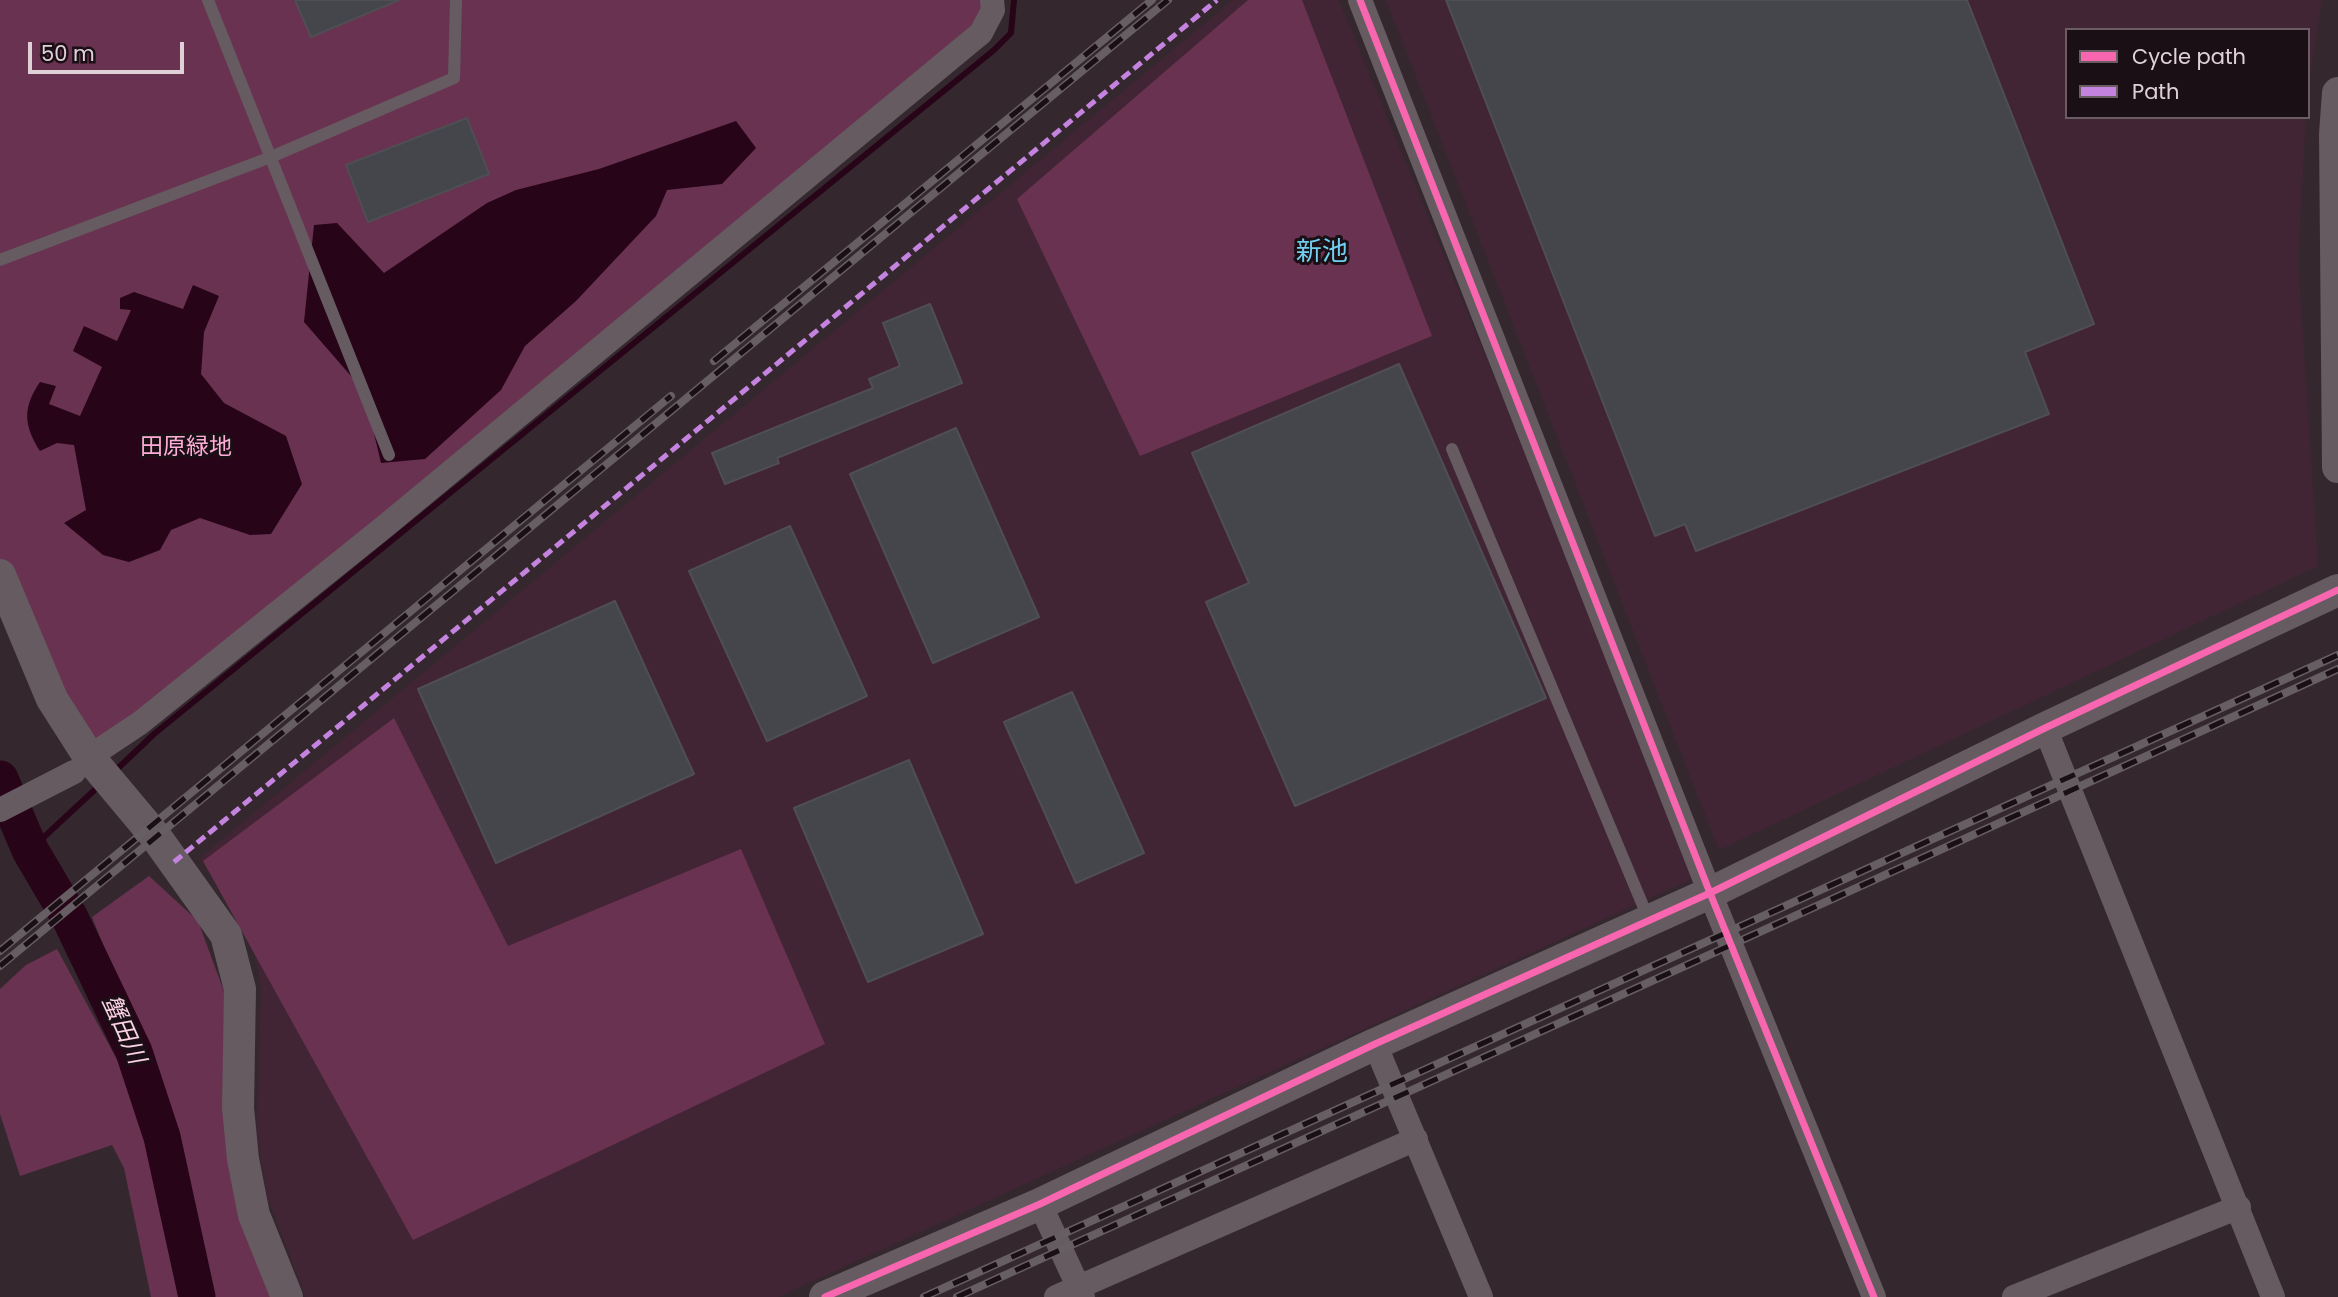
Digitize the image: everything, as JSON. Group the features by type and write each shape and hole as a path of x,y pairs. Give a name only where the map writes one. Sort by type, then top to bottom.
{"street":[{"path":"0,810 82,765 140,723 384,527 981,33 993,10 992,0"},
{"path":"1360,0 1710,893 1874,1297"},
{"path":"2338,93 2338,467"},
{"path":"0,575 82,765 129,806 212,912 226,935 240,989 238,1108 243,1159 254,1215 287,1297"},
{"path":"825,1297 1040,1204 1375,1044 1710,893 2045,728 2338,590"},
{"path":"2045,728 2273,1297"},
{"path":"1375,1044 1481,1297"},
{"path":"1040,1204 1073,1293 1416,1139"},
{"path":"2014,1297 2239,1207"}],"lane":[{"path":"208,0 389,455"},
{"path":"0,260 271,156 454,78 456,0"},
{"path":"1452,449 1650,920"}],"shaded area":[{"path":"1233,0 1339,0 1694,864 1690,880 778,1297 306,1297 268,1199 257,1134 261,985 251,936 200,858"},
{"path":"1386,0 2322,0 2310,72 2310,28 2065,28 2065,119 2306,119 2298,260 2318,566 1719,850"},
{"path":"736,121 756,148 722,184 667,190 656,216 576,301 525,346 501,390 425,459 381,463 364,391 304,322 314,225 337,223 384,273 487,203 516,190 599,169"},
{"path":"193,285 219,296 204,332 201,374 224,403 286,436 302,484 271,534 250,535 200,518 171,530 160,550 129,562 103,555 64,523 86,510 74,445 57,443 40,451 28,425 30,400 40,382 56,386 49,404 80,416 102,367 73,351 84,326 117,341 131,310 120,309 120,298 134,292 183,309"}],"green space":[{"name":"田原緑地","path":"0,0 990,0 989,18 89,757 0,575"},
{"path":"1248,0 1302,0 1432,336 1140,456 1017,199"},
{"path":"394,718 508,946 741,849 825,1044 413,1240 203,861"},
{"path":"149,876 198,921 239,1032 251,1198 290,1297 215,1297 175,1125 92,917"},
{"path":"57,949 139,1100 185,1297 151,1297 124,1168 112,1145 20,1176 0,1114 0,989 26,965"}],"building":[{"path":"295,0 399,0 311,37"},
{"path":"1446,0 1967,0 2094,324 2025,352 2049,414 1696,551 1685,524 1655,536"},
{"path":"467,118 489,174 368,222 346,165"},
{"path":"930,304 962,383 777,458 779,463 725,484 712,453 873,388 869,379 900,366 883,323"},
{"path":"1399,364 1546,698 1295,806 1206,602 1249,583 1192,453"},
{"path":"956,428 1039,617 933,663 850,474"},
{"path":"790,526 867,696 767,741 689,571"},
{"path":"615,601 694,774 496,863 418,689"},
{"path":"1072,692 1144,853 1076,883 1004,722"},
{"path":"909,760 983,934 868,982 794,808"}],"waterway":[{"path":"114,772 154,734 994,50 1011,33 1014,0"},
{"name":"蟹田川","path":"0,779 30,850 70,918 134,1052 162,1137 197,1297"},
{"path":"30,850 101,784"}],"railway":[{"path":"714,361 1152,0"},
{"path":"0,966 1168,0"},
{"path":"0,951 671,396"},
{"path":"924,1297 2338,655"},
{"path":"957,1297 2338,669"}],"marked path":[{"path":"174,862 1217,0"}],"cycle path":[{"path":"1360,0 1710,893 1874,1297"},
{"path":"825,1297 1040,1204 1375,1044 1710,893 2045,728 2338,590"}],"district":[{"name":"新池","path":"1322,253"}]}
